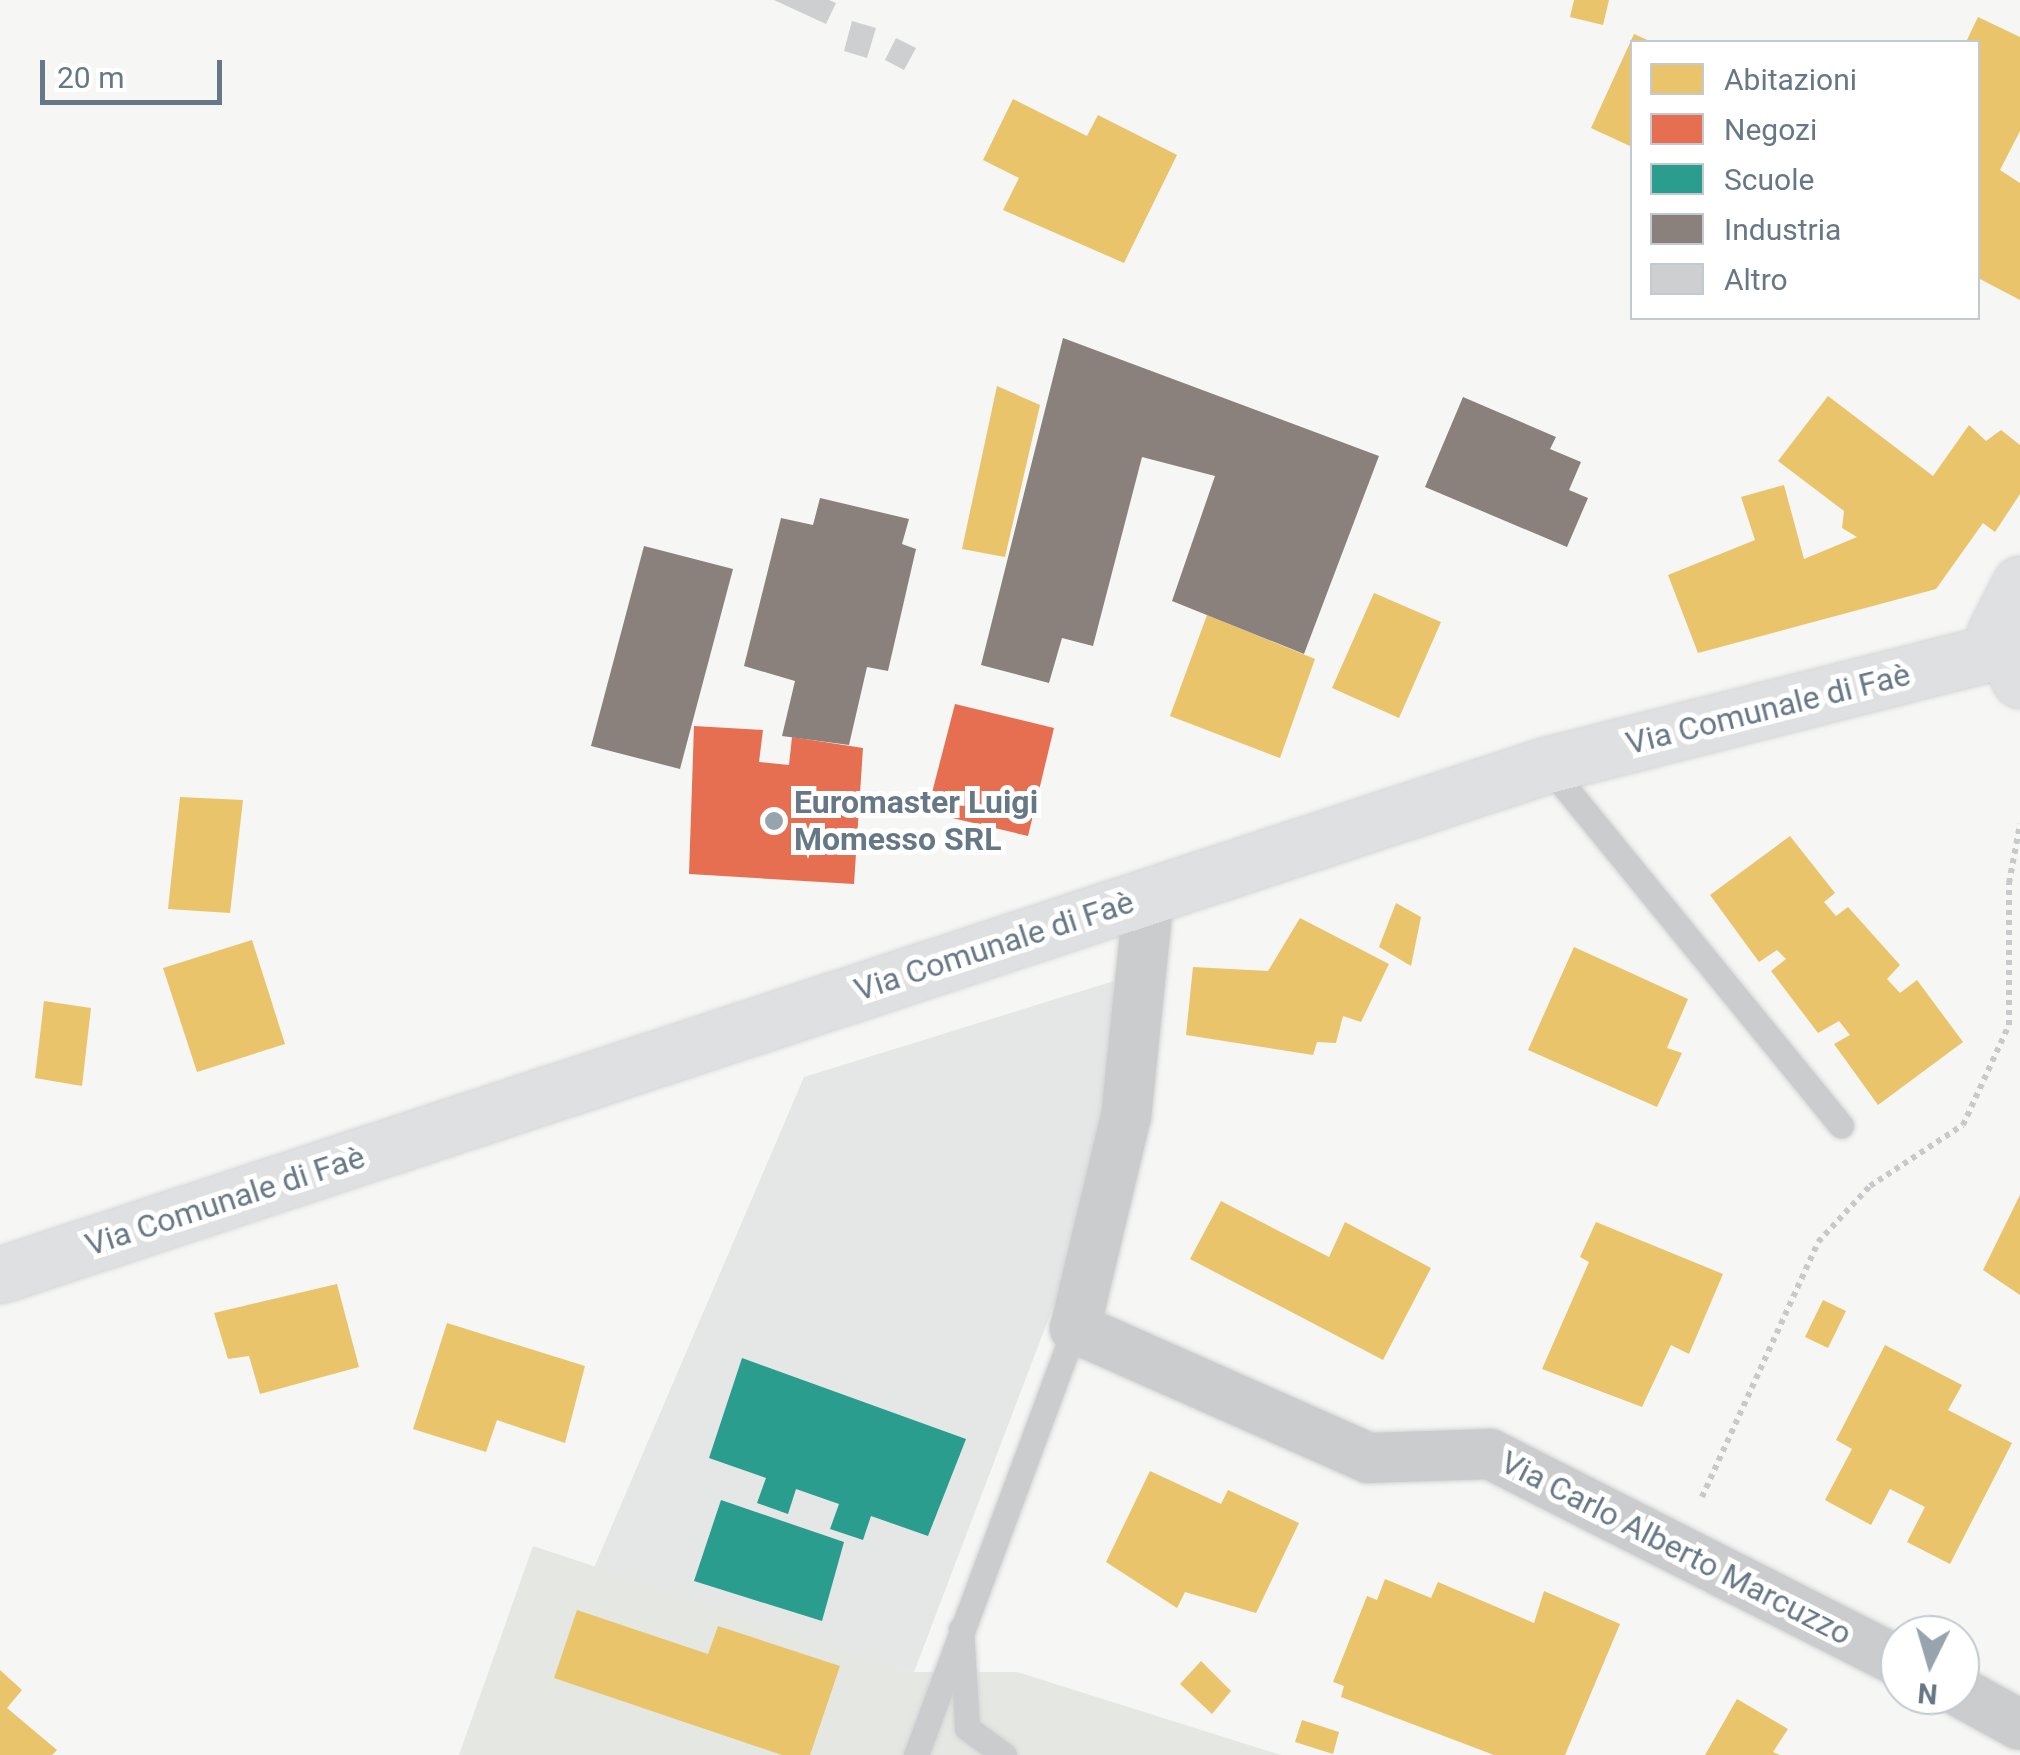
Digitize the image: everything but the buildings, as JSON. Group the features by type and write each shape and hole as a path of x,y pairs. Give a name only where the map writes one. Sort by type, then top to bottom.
{"street":[{"name":"Via Comunale di Faè","path":"0,1275 1547,765 2009,666 1998,614 2020,584"},
{"path":"1076,1328 1126,1116 1149,895"},
{"name":"Via Carlo Alberto Marcuzzo","path":"1076,1328 1369,1458 1490,1454 1880,1652"},
{"path":"1980,1703 2020,1724"}],"lane":[{"path":"1547,765 1841,1125"},
{"path":"916,1755 1076,1328"},
{"path":"961,1629 966,1728 994,1754"}],"path":[{"path":"1679,1548 1818,1242 1870,1186 1963,1125 2009,1025 2009,882 2020,824"}],"shaded area":[{"path":"1114,981 1108,1098 1061,1286 914,1672 593,1570 804,1077"},
{"path":"533,1546 914,1672 1017,1672 1281,1755 459,1755"}],"place":[{"name":"Euromaster Luigi Momesso SRL","path":"774,821"}]}
